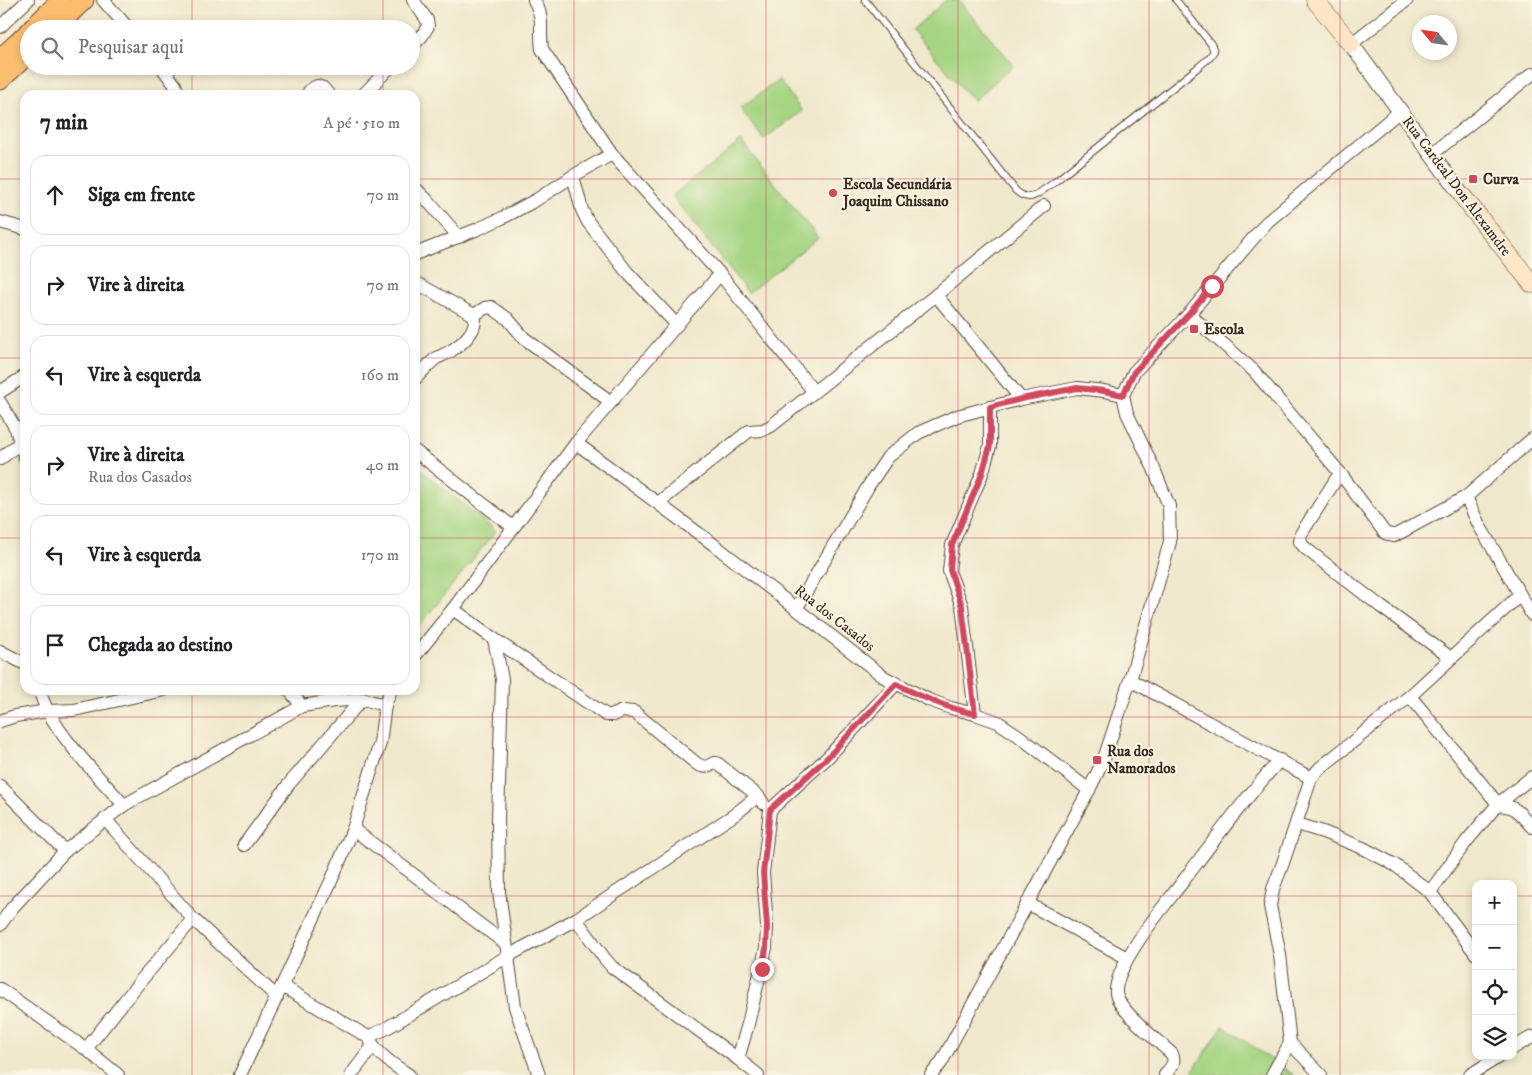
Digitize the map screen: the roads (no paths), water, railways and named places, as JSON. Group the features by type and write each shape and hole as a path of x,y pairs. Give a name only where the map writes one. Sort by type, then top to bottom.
{"main road":[{"path":"41,20 61,0"},
{"path":"63,20 84,0"},
{"path":"1315,0 1351,44"},
{"path":"0,59 20,46"},
{"path":"0,80 20,50"},
{"name":"Rua Cardeal Don Alexamdre","path":"1464,197 1532,284"}],"street":[{"path":"0,27 28,0"},
{"path":"103,0 121,20"},
{"path":"413,0 427,20 428,26 420,38"},
{"path":"534,0 542,17 540,38 542,49 612,154 720,274 814,392"},
{"path":"1351,44 1407,0"},
{"path":"0,31 20,41"},
{"name":"Rua Cardeal Don Alexamdre","path":"1351,44 1431,155 1464,197"},
{"path":"1431,155 1532,74"},
{"path":"168,75 177,90"},
{"path":"368,90 382,75"},
{"path":"310,90 317,86 325,90"},
{"path":"931,1075 941,1063 1104,759 1130,680 1170,542 1169,506 1154,469 1127,413 1123,395 1134,372 1189,314 1267,222 1400,111"},
{"path":"420,252 478,229 536,200 612,154"},
{"path":"573,176 582,210 588,222 627,272 677,325"},
{"path":"420,193 459,237"},
{"path":"658,503 749,431 763,430 771,426 936,295 1044,206"},
{"path":"1,225 20,228"},
{"path":"420,650 576,443 720,274"},
{"path":"420,285 474,315 476,318 470,334 450,352 434,360 420,374"},
{"path":"936,295 1021,399"},
{"path":"474,315 485,308 491,307 508,319 524,338 611,402"},
{"path":"1189,314 1254,371 1340,473 1385,533 1394,536 1466,497 1532,440"},
{"path":"0,392 20,379"},
{"path":"796,609 869,485 888,457 918,433 957,416 1021,399 1077,388 1123,395"},
{"path":"0,402 20,436"},
{"path":"975,714 962,606 950,570 952,545 982,474 990,446 990,407"},
{"path":"0,459 20,443"},
{"name":"Rua dos Casados","path":"576,443 713,544 884,677 929,700 998,722 1089,790"},
{"path":"420,455 513,528"},
{"path":"1340,473 1302,534 1300,542 1305,548 1380,606 1451,658"},
{"path":"1466,497 1473,514 1532,615"},
{"path":"1272,1075 1290,1043 1280,955 1270,906 1273,889 1297,824 1311,778 1320,768 1410,696 1520,595"},
{"path":"453,608 494,639 606,715 614,716 622,710 634,712 697,764 707,767 717,763 758,796 770,810"},
{"path":"494,639 502,679 498,820 499,892 515,1007 539,1075"},
{"path":"0,651 20,661"},
{"path":"1130,680 1311,778"},
{"path":"738,1059 766,948 767,926 763,873 770,810 827,758 896,684"},
{"path":"41,695 48,711 73,748 124,805"},
{"path":"0,721 16,716 48,711 74,710 142,695"},
{"path":"293,695 302,706"},
{"path":"240,1075 353,829 380,743 385,705 389,695"},
{"path":"1410,696 1498,804 1502,807 1509,806 1513,808 1532,827"},
{"path":"244,845 289,784 362,699"},
{"path":"0,925 12,908 65,851 124,805 302,706 362,699 385,705"},
{"path":"1165,1075 1173,1064 1172,1054 1128,1013 1118,1001 1116,992 1120,975 1127,958 1156,916 1252,790 1280,760"},
{"path":"1430,892 1466,842 1498,804 1532,777"},
{"path":"0,786 65,851"},
{"path":"351,1075 370,1042 418,1009 507,950 576,920 718,826 758,796"},
{"path":"105,819 193,919 279,991 370,1042 380,1054 409,1075"},
{"path":"1297,824 1363,848 1394,865 1430,892 1472,949"},
{"path":"353,829 507,950"},
{"path":"1027,903 1127,958"},
{"path":"86,1049 193,919"},
{"path":"576,920 612,967 758,1075"},
{"path":"0,989 86,1049 118,1075"},
{"path":"1517,1046 1532,1037"},
{"path":"1290,1043 1321,1075"},
{"path":"1470,1075 1494,1060"}],"lane":[{"path":"865,0 1016,191 1023,197 1032,197 1052,184 1209,58 1214,51 1211,44 1176,0"}],"place":[{"name":"Curva","path":"1473,179"},
{"name":"Escola Secundária Joaquim Chissano","path":"833,193"},
{"name":"Escola","path":"1194,329"},
{"name":"Rua dos Namorados","path":"1097,760"}]}
